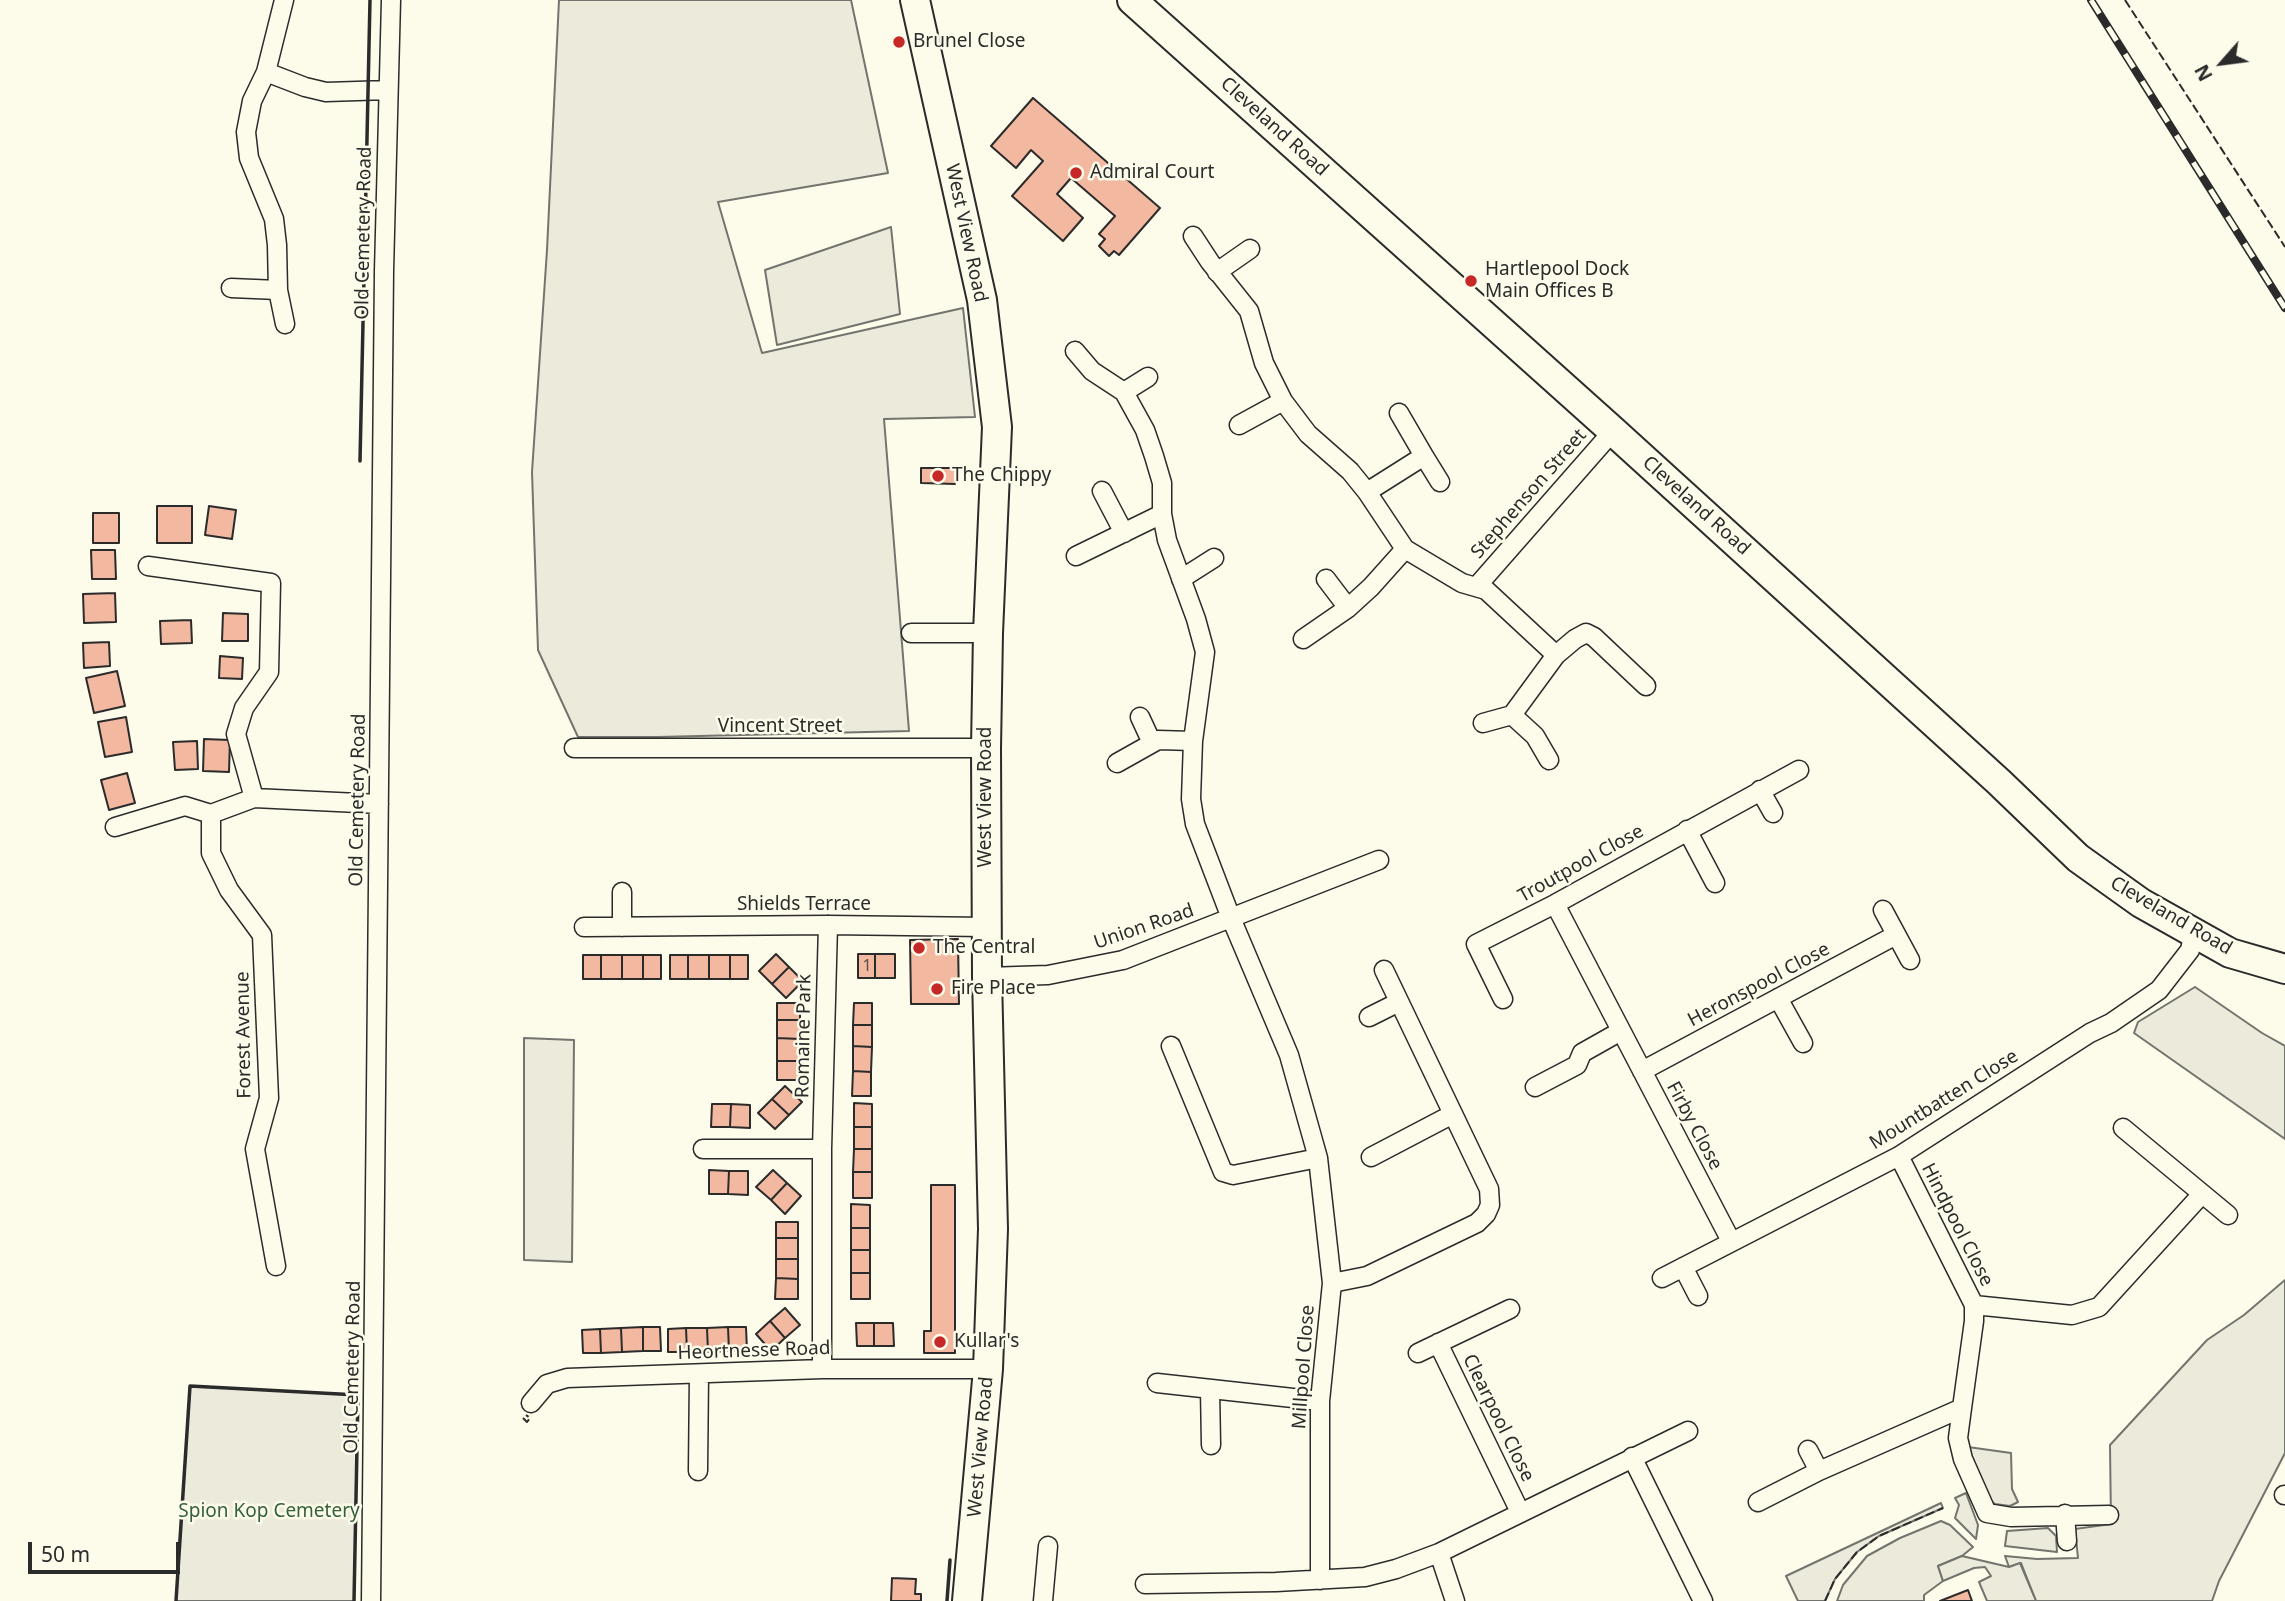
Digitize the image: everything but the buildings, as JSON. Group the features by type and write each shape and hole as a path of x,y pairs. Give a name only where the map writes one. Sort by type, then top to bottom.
{"main road":[{"name":"West View Road","path":"915,0 982,300 997,427 986,748 986,927 993,1229 988,1369 967,1601"},
{"name":"Cleveland Road","path":"1132,0 1613,431 1990,774 2078,858 2141,903 2230,953 2285,970"}],"street":[{"path":"284,0 266,72 251,102 247,117 246,145 274,219 278,290 285,324"},
{"name":"Old Cemetery Road","path":"371,1601 384,258 391,0"},
{"path":"266,72 326,92 388,90"},
{"path":"1193,236 1217,272 1249,311 1264,363 1283,401 1308,434 1350,471 1405,549 1462,583 1486,590 1556,655"},
{"path":"1217,272 1250,249"},
{"path":"231,288 278,290"},
{"path":"1075,351 1092,371 1124,391 1145,430 1154,456 1161,483 1162,514 1167,540 1205,652 1193,741 1191,799 1195,824 1231,918"},
{"path":"1124,391 1148,377"},
{"path":"1239,425 1283,401"},
{"path":"1399,413 1440,482"},
{"name":"Stephenson Street","path":"1477,586 1613,431"},
{"path":"1367,492 1424,456"},
{"path":"1102,491 1124,533"},
{"path":"1076,556 1162,514"},
{"path":"1303,639 1348,608 1405,549"},
{"path":"1181,579 1214,558"},
{"path":"148,566 271,583 269,672 244,708 236,734 254,798"},
{"path":"1326,579 1348,608"},
{"path":"911,633 988,633"},
{"path":"1483,723 1512,715 1556,655 1586,633 1594,637 1646,686"},
{"path":"1512,715 1535,736 1549,760"},
{"path":"1140,717 1152,743"},
{"path":"1116,763 1152,743 1168,739 1193,741"},
{"name":"Vincent Street","path":"574,748 986,748"},
{"name":"Troutpool Close","path":"1503,999 1476,944 1555,904 1798,769"},
{"path":"1760,790 1773,813"},
{"path":"115,827 185,806 211,814 254,798 379,804"},
{"name":"Forest Avenue","path":"211,814 211,853 229,890 262,935 269,1098 255,1149 276,1266"},
{"path":"1687,830 1715,883"},
{"name":"Union Road","path":"987,976 1048,975 1123,960 1379,860"},
{"path":"621,927 622,891"},
{"name":"Firby Close","path":"1555,904 1731,1241"},
{"path":"1883,910 1910,960"},
{"name":"Millpool Close","path":"1231,918 1289,1055 1318,1158 1332,1283 1320,1401 1320,1580"},
{"name":"Romaine Park","path":"822,1369 822,1149 828,925"},
{"name":"Shields Terrace","path":"584,927 986,927"},
{"name":"Mountbatten Close","path":"1662,1278 1899,1156 2090,1033 2111,1023 2159,990 2190,950 2194,931"},
{"name":"Heronspool Close","path":"1642,1071 1896,935"},
{"path":"1332,1283 1367,1276 1477,1223 1490,1205 1489,1189 1384,970"},
{"path":"1778,998 1803,1043"},
{"path":"1369,1017 1399,1002"},
{"path":"1535,1087 1577,1065 1583,1053 1621,1031"},
{"path":"1171,1046 1223,1172 1233,1175 1318,1158"},
{"path":"1371,1157 1453,1114"},
{"path":"2123,1128 2228,1215"},
{"path":"703,1149 822,1149"},
{"name":"Hindpool Close","path":"1899,1156 1974,1305 1958,1438 1960,1449 1987,1513 2011,1517 2065,1514"},
{"path":"1974,1305 2072,1315 2099,1307 2202,1194"},
{"path":"1683,1267 1698,1296"},
{"path":"1418,1353 1510,1309"},
{"name":"Clearpool Close","path":"1438,1343 1520,1512"},
{"name":"Heortnesse Road","path":"531,1403 547,1384 567,1378 822,1369 988,1369"},
{"path":"698,1471 699,1374"},
{"path":"1157,1383 1320,1401"},
{"path":"1210,1389 1211,1445"},
{"path":"1758,1502 1819,1471 1962,1408"},
{"path":"1145,1584 1181,1592 1251,1582 1365,1577 1396,1569 1439,1553 1688,1431"},
{"path":"1808,1450 1819,1471"},
{"path":"1632,1457 1703,1601"},
{"path":"2067,1541 2065,1514 2109,1515"},
{"path":"1043,1601 1048,1546"},
{"path":"1439,1553 1455,1601"}],"green space":[{"path":"559,0 851,0 888,173 718,202 762,353 963,308 975,417 884,419 909,731 578,737 538,650 532,472 547,250"},
{"path":"2195,987 2285,1046 2285,1139 2134,1033 2138,1022"},
{"path":"524,1038 574,1040 572,1262 524,1260"},
{"path":"2285,1280 2285,1453 2219,1581 2212,1601 2036,1601 2021,1563 2009,1567 2005,1556 2037,1559 2078,1558 2075,1529 2111,1524 2110,1445 2207,1340 2244,1315"},
{"name":"Spion Kop Cemetery","path":"190,1386 358,1395 354,1601 176,1601"},
{"path":"1968,1447 2011,1453 2012,1489 2018,1502 2010,1506 1995,1504 1990,1500"},
{"path":"1966,1493 1978,1525 1976,1539 1955,1518 1959,1505 1955,1498"},
{"path":"1941,1503 1943,1508 1879,1536 1857,1552 1835,1579 1825,1601 1798,1601 1786,1576"},
{"path":"1941,1521 1950,1525 1973,1547 1962,1556 1938,1566 1943,1581 1924,1595 1924,1601 1837,1601 1843,1585 1867,1556 1900,1538"},
{"path":"2048,1528 2056,1536 2057,1552 2005,1546 2007,1531"}],"shaded area":[{"path":"891,227 900,314 777,345 765,270"},
{"path":"1962,1556 2009,1567 2020,1563 2036,1601 1987,1601 1979,1582 1991,1576 1985,1567 1974,1568 1943,1581 1938,1566"}],"railway":[{"path":"2091,0 2285,308"}],"fence":[{"path":"2125,0 2285,247"},
{"path":"523,1418 527,1422 530,1418 526,1415"},
{"path":"1825,1601 1835,1579 1857,1552 1879,1536 1943,1508"}],"wall":[{"path":"360,461 370,0"},
{"path":"176,1601 190,1386 358,1395 354,1601"},
{"path":"947,1601 950,1560"}],"place":[{"name":"Brunel Close","path":"899,42"},
{"name":"Admiral Court","path":"1076,173"},
{"name":"Hartlepool Dock Main Offices B","path":"1471,281"},
{"name":"The Chippy","path":"938,476"},
{"name":"The Central","path":"919,948"},
{"name":"Fire Place","path":"937,989"},
{"name":"Kullar's","path":"940,1342"}]}
